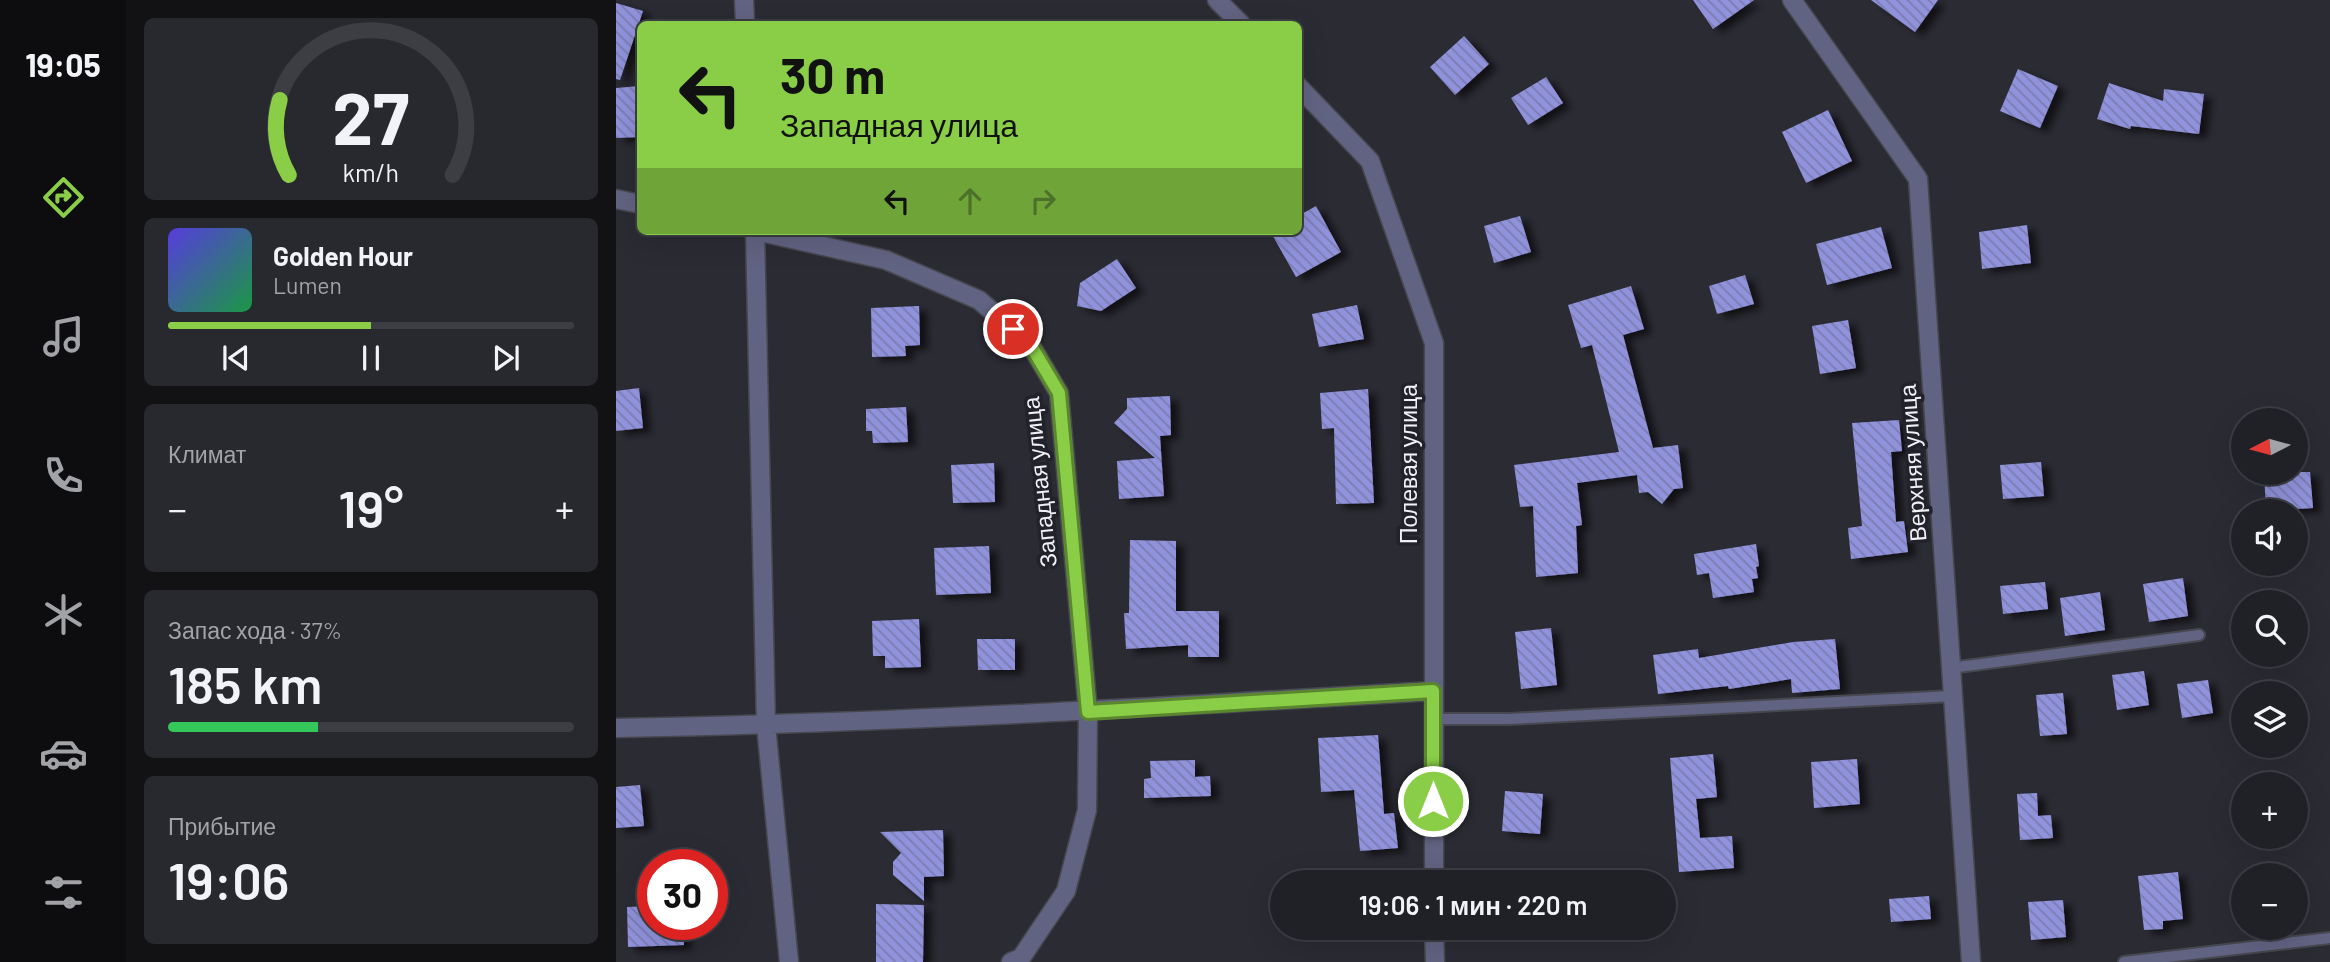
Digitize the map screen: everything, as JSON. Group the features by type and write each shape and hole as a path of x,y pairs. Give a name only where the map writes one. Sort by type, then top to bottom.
{"street":[{"path":"744,0 745,21"},
{"path":"1217,0 1238,21"},
{"name":"Верхняя улица","path":"1791,0 1918,179 1971,962"},
{"name":"Полевая улица","path":"1302,90 1370,161 1434,343 1434,870"},
{"path":"616,199 637,203"},
{"name":"Западная улица","path":"755,235 766,725 789,962"},
{"name":"Западная улица","path":"773,235 886,260 979,300 1030,344 1059,393 1088,712 1087,810 1066,891 1021,958 1011,962"},
{"path":"616,728 1088,712 1433,691"},
{"path":"1434,940 1435,962"}],"lane":[{"path":"1951,668 2199,635"},
{"path":"1433,719 1509,719 1953,696"},
{"path":"2124,962 2330,937"}],"building":[{"path":"1693,0 1754,0 1713,29"},
{"path":"1871,0 1938,0 1915,32"},
{"path":"616,3 643,11 640,21 637,21 637,29 620,80 616,79"},
{"path":"1464,36 1489,64 1455,95 1430,67"},
{"path":"2018,69 2058,86 2040,128 2000,111"},
{"path":"1546,77 1563,103 1528,125 1511,98"},
{"path":"2109,83 2163,101 2164,89 2204,94 2199,134 2131,126 2130,129 2097,119"},
{"path":"637,86 637,137 616,138 616,88"},
{"path":"1828,110 1852,161 1806,183 1782,132"},
{"path":"1316,206 1341,252 1296,277 1272,235 1302,235 1302,214"},
{"path":"1520,216 1531,252 1494,263 1484,226"},
{"path":"2027,225 2031,263 1982,269 1979,232"},
{"path":"1881,227 1892,268 1827,285 1816,244"},
{"path":"1117,259 1136,288 1101,311 1077,306 1080,283"},
{"path":"1745,275 1754,304 1717,314 1709,286"},
{"path":"1631,286 1644,329 1623,335 1653,448 1678,445 1683,488 1674,489 1662,504 1648,492 1639,493 1637,475 1577,483 1582,525 1576,526 1578,573 1536,577 1533,506 1520,507 1514,465 1619,452 1592,345 1581,348 1568,305"},
{"path":"1357,305 1364,339 1319,347 1312,314"},
{"path":"919,306 920,345 905,346 906,356 872,357 871,308"},
{"path":"1848,320 1856,368 1820,374 1812,326"},
{"path":"639,388 643,428 616,431 616,391"},
{"path":"1368,389 1374,503 1336,504 1334,428 1322,429 1320,393"},
{"path":"1170,396 1171,435 1160,436 1164,496 1119,499 1117,461 1155,458 1114,423 1127,409 1127,398"},
{"path":"906,407 908,442 873,443 872,431 866,431 866,409"},
{"path":"1899,420 1902,451 1891,452 1896,522 1904,521 1908,552 1851,559 1848,528 1862,526 1852,423"},
{"path":"2041,462 2044,496 2003,499 2000,465"},
{"path":"994,463 995,502 953,503 951,465"},
{"path":"2310,472 2313,508 2308,508 2308,499 2265,499 2265,485 2308,485"},
{"path":"1130,540 1176,541 1176,611 1219,611 1219,657 1188,657 1188,645 1126,649 1124,613 1129,613"},
{"path":"1756,544 1759,566 1756,567 1758,578 1752,579 1754,592 1713,598 1709,573 1697,575 1694,554"},
{"path":"989,546 991,593 936,595 934,548"},
{"path":"2183,578 2188,616 2149,622 2143,584"},
{"path":"2045,582 2048,609 2003,614 2000,586"},
{"path":"2100,592 2105,630 2065,636 2060,598"},
{"path":"919,619 921,667 885,668 885,656 873,656 872,621"},
{"path":"1551,628 1557,685 1521,689 1515,632"},
{"path":"977,639 1015,639 1015,670 978,670"},
{"path":"1835,639 1840,689 1792,693 1791,679 1729,689 1728,686 1658,694 1653,655 1698,649 1699,658 1793,642"},
{"path":"2144,671 2149,705 2117,710 2112,675"},
{"path":"2208,680 2213,713 2182,718 2177,684"},
{"path":"2063,693 2067,734 2040,736 2036,695"},
{"path":"1378,735 1384,814 1394,813 1398,848 1360,851 1354,790 1321,792 1318,738"},
{"path":"1713,754 1717,797 1696,799 1700,838 1732,836 1734,868 1679,872 1670,758"},
{"path":"1857,759 1860,804 1814,808 1811,762"},
{"path":"1195,760 1195,777 1210,776 1211,796 1144,798 1144,779 1151,778 1150,761"},
{"path":"640,785 644,826 616,828 616,787"},
{"path":"1505,791 1543,794 1540,834 1502,831"},
{"path":"2037,793 2038,816 2051,815 2053,838 2020,840 2017,794"},
{"path":"943,830 944,876 924,877 924,901 893,875 893,862 901,853 880,832"},
{"path":"2178,872 2183,919 2163,921 2163,929 2144,930 2138,876"},
{"path":"1929,896 1931,919 1891,922 1889,899"},
{"path":"2063,900 2066,937 2031,940 2028,902"},
{"path":"876,904 924,905 923,962 876,962"},
{"path":"627,907 637,907 637,940 684,940 684,945 628,947"}],"route":[{"path":"1013,329 1030,344 1059,393 1088,712 1433,691 1433,801"}]}
